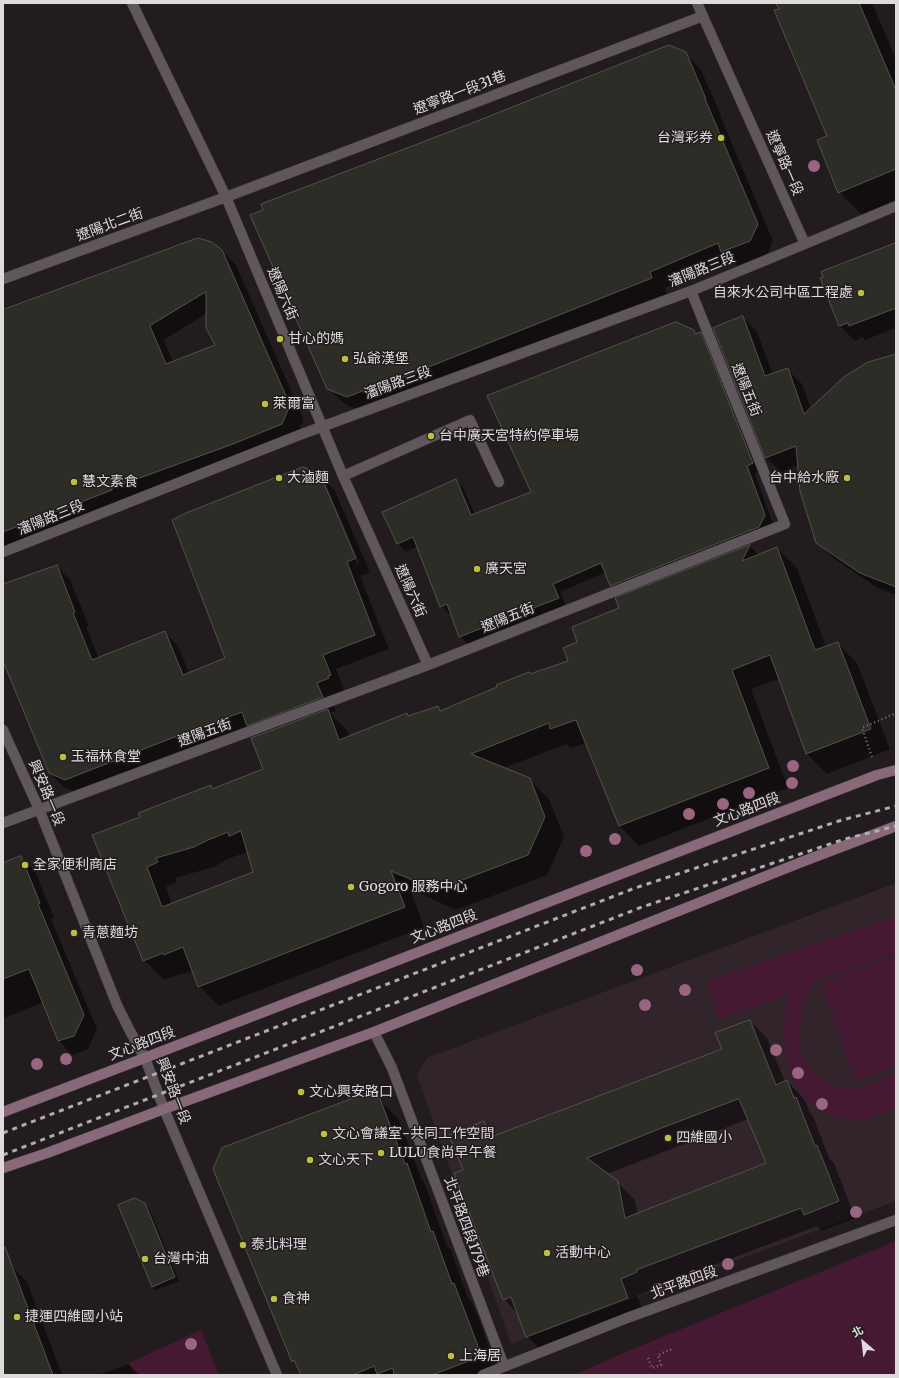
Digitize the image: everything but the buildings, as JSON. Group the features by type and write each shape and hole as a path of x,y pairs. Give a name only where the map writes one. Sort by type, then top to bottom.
{"main road":[{"name":"文心路四段","path":"3,1112 877,775 896,770"},
{"path":"3,1168 374,1032 896,826"}],"street":[{"name":"遼陽六街","path":"132,3 226,197 343,476 428,665"},
{"name":"遼寧路一段","path":"698,3 804,244"},
{"name":"遼寧路一段31巷","path":"226,197 703,16"},
{"name":"遼陽北二街","path":"3,279 226,197"},
{"path":"804,244 896,206"},
{"name":"瀋陽路三段","path":"3,552 322,426 690,290 804,244"},
{"name":"遼陽五街","path":"3,823 428,665 785,524 690,290"},
{"path":"343,476 470,420 499,482"},
{"name":"興安路一段","path":"3,730 39,809 117,1005 145,1058 164,1109 277,1375"},
{"name":"北平路四段179巷","path":"374,1032 392,1068 504,1366"},
{"name":"北平路四段","path":"483,1375 627,1318 896,1220"}],"path":[{"path":"877,775 862,728 896,713"},
{"path":"648,1358 652,1368 657,1367 661,1365 658,1355 672,1350"}],"shaded area":[{"name":"四維國小","path":"896,883 896,1201 511,1344 417,1075 427,1058"},
{"path":"896,916 896,953 813,982 804,1008 799,1036 802,1054 825,1081 839,1087 856,1088 896,1073 896,1109 865,1120 835,1117 808,1101 794,1081 786,1056 783,1034 785,1012 790,994 719,1019 707,981"},
{"path":"896,956 896,1067 855,1081 821,983"},
{"path":"896,1241 896,1375 574,1375 628,1351"},
{"path":"201,1330 219,1375 133,1375 129,1363"}],"railway":[{"path":"3,1133 635,888 842,820 896,806"},
{"path":"3,1155 642,907 845,839 896,826"}],"place":[{"name":"台灣彩券","path":"721,138"},
{"name":"自來水公司中區工程處","path":"861,293"},
{"name":"甘心的媽","path":"280,339"},
{"name":"弘爺漢堡","path":"345,359"},
{"name":"萊爾富","path":"265,404"},
{"name":"台中廣天宮特約停車場","path":"431,436"},
{"name":"大滷麵","path":"279,478"},
{"name":"台中給水廠","path":"847,478"},
{"name":"慧文素食","path":"74,482"},
{"name":"廣天宮","path":"477,569"},
{"name":"玉福林食堂","path":"63,757"},
{"name":"全家便利商店","path":"25,865"},
{"name":"Gogoro 服務中心","path":"351,887"},
{"name":"青蔥麵坊","path":"74,933"},
{"name":"文心興安路口","path":"301,1092"},
{"name":"文心會議室-共同工作空間","path":"324,1134"},
{"name":"四維國小","path":"668,1138"},
{"name":"LULU食尚早午餐","path":"381,1153"},
{"name":"文心天下","path":"310,1160"},
{"name":"泰北料理","path":"243,1245"},
{"name":"活動中心","path":"547,1253"},
{"name":"台灣中油","path":"145,1259"},
{"name":"食神","path":"274,1299"},
{"name":"捷運四維國小站","path":"17,1317"},
{"name":"上海居","path":"451,1356"}]}
